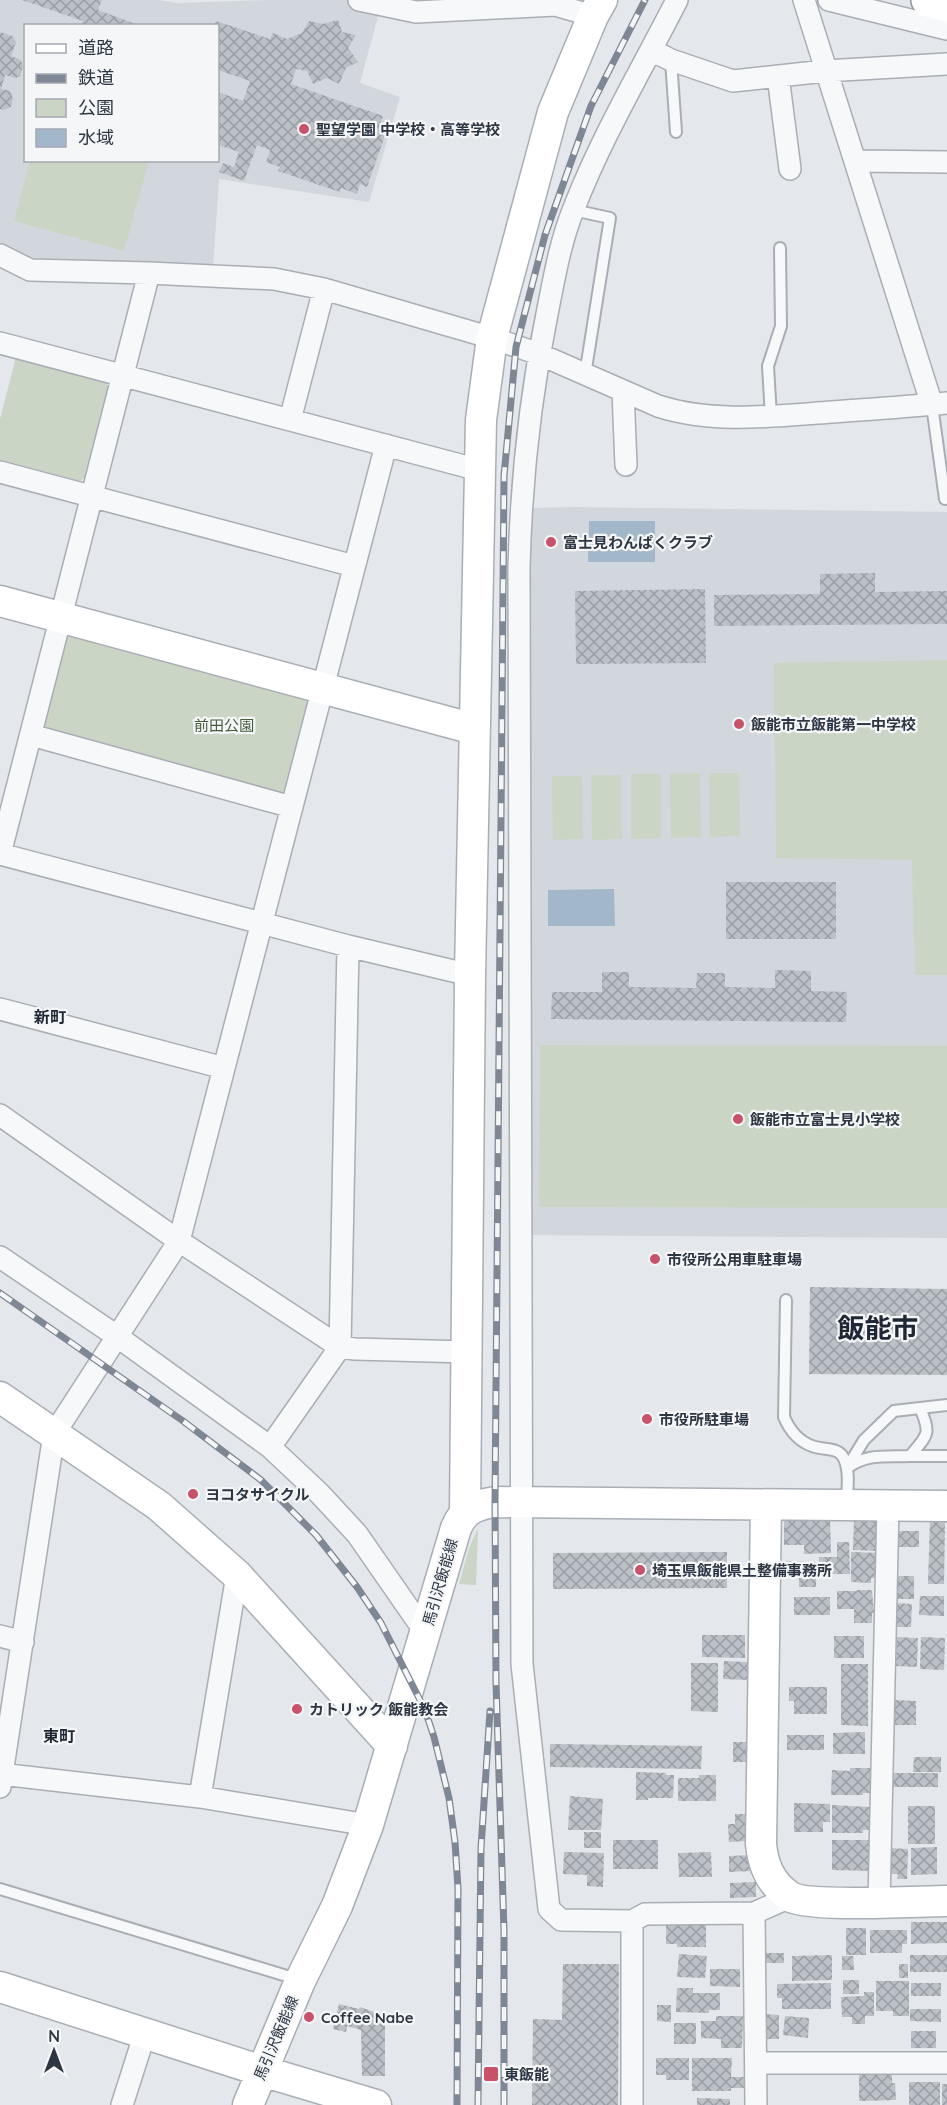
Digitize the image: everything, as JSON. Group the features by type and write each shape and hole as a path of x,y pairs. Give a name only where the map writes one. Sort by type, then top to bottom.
{"highway":[{"path":"928,0 947,5"}],"street":[{"path":"359,0 416,12 555,5 597,8 553,112 492,338 481,420 470,975 465,1513"},
{"path":"677,0 615,117 573,210 557,263 539,354 521,500 519,568 522,1664 549,1909 561,1920 632,1921 645,1914 754,1913 790,1897"},
{"path":"0,255 30,270 274,279 324,289 492,338 539,354 677,412 701,416 771,417 939,404 825,71 804,0"},
{"path":"829,0 947,29"},
{"path":"651,50 671,60 733,81 825,71 947,64"},
{"path":"778,76 790,169"},
{"path":"856,160 947,162"},
{"path":"149,273 0,854 348,946 470,975"},
{"path":"290,420 324,289"},
{"path":"0,343 479,470"},
{"path":"623,391 626,465"},
{"path":"368,1825 200,1797 1,1778 54,1434 180,1241 386,445"},
{"path":"0,472 354,566"},
{"path":"0,601 474,729"},
{"path":"31,735 292,807"},
{"path":"270,1447 339,1347 348,946"},
{"path":"0,1009 224,1068"},
{"path":"0,1115 180,1241 339,1347 467,1352"},
{"path":"0,1257 117,1336 270,1447 319,1493 357,1534 425,1632"},
{"path":"0,1397 159,1506 237,1575 392,1746"},
{"path":"465,1513 480,1504 520,1502 947,1506"},
{"path":"766,1505 761,1844 763,1862 771,1879 790,1897 812,1902 947,1901"},
{"path":"879,1902 888,1506"},
{"name":"馬引沢飯能線","path":"248,2105 300,1980 337,1906 368,1825 456,1528 465,1513"},
{"path":"200,1797 237,1575"},
{"path":"0,1636 23,1642"},
{"path":"754,1913 756,2105"},
{"path":"632,1921 632,2105"},
{"path":"0,1987 376,2105"},
{"path":"122,2105 145,2033"},
{"path":"756,2063 947,2063"}],"lane":[{"path":"671,60 676,132"},
{"path":"573,210 610,218 585,375"},
{"path":"771,417 768,366 781,326 780,248"},
{"path":"939,404 945,499"},
{"path":"786,1300 784,1417 788,1428 799,1439 814,1448 832,1448 841,1455 848,1468 848,1505"},
{"path":"848,1468 864,1440 894,1411 947,1405"},
{"path":"910,1456 926,1437 928,1425 920,1408"},
{"path":"848,1468 869,1457 947,1456"},
{"path":"0,1889 300,1980"}],"shaded area":[{"name":"聖望学園 中学校・高等学校","path":"0,0 160,0 177,3 362,0 380,9 360,83 400,97 369,202 219,179 213,269 38,267 0,247"},
{"path":"530,508 947,512 947,1238 528,1235"}],"green space":[{"path":"30,162 149,162 124,251 14,221"},
{"path":"16,357 105,380 112,393 90,474 80,481 0,460 0,419"},
{"name":"前田公園","path":"61,617 323,688 292,807 31,735"},
{"path":"947,660 947,975 915,975 912,860 776,858 774,663"},
{"path":"700,773 701,837 671,838 670,774"},
{"path":"709,773 739,773 740,836 710,837"},
{"path":"631,774 661,774 661,838 631,839"},
{"path":"591,775 621,775 622,839 592,840"},
{"path":"552,776 582,776 583,839 553,840"},
{"path":"540,1045 947,1046 947,1208 539,1207"},
{"path":"478,1528 476,1585 459,1584 469,1548"}],"water":[{"path":"589,521 655,521 655,562 588,562"},
{"path":"614,889 615,926 548,926 548,890"}],"building":[{"path":"22,0 102,0 98,10 136,24 82,24 83,21"},
{"path":"338,20 342,32 356,35 348,48 358,62 346,68 339,84 327,78 313,84 307,71 296,69 291,84 383,116 380,125 388,127 367,187 360,184 357,194 341,188 340,192 278,171 280,167 266,162 270,150 257,145 244,181 219,172 223,163 234,167 239,152 219,145 219,92 243,101 250,81 219,70 219,24 215,24 216,21 270,39 273,33 287,39 302,33 309,21 323,24"},
{"path":"0,32 12,36 16,42 11,56 21,60 23,66 20,76 16,78 5,75 1,89 10,91 13,99 11,107 4,110 0,109"},
{"path":"875,573 875,592 947,591 947,624 714,626 714,595 820,594 820,574"},
{"path":"705,589 706,663 576,664 575,591"},
{"path":"726,882 836,882 836,939 726,939"},
{"path":"775,970 811,971 811,991 847,992 846,1022 551,1019 552,992 602,992 602,972 629,972 629,987 696,988 697,973 725,973 725,987 775,988"},
{"path":"810,1287 947,1289 947,1375 809,1374"},
{"path":"854,1517 882,1518 880,1551 853,1550"},
{"path":"830,1519 831,1553 804,1554 804,1545 784,1545 784,1520"},
{"path":"930,1519 945,1520 944,1584 928,1584"},
{"path":"894,1531 919,1531 919,1547 894,1547"},
{"path":"837,1542 849,1542 850,1574 819,1574 819,1557 837,1557"},
{"name":"埼玉県飯能県土整備事務所","path":"727,1552 727,1588 553,1589 553,1553"},
{"path":"851,1552 881,1553 881,1578 871,1578 871,1583 851,1582"},
{"path":"783,1561 816,1562 816,1587 799,1587 799,1576 783,1576"},
{"path":"895,1576 914,1576 914,1599 894,1599"},
{"path":"871,1590 872,1592 874,1613 872,1613 872,1623 854,1623 854,1609 837,1609 837,1591"},
{"path":"920,1596 944,1596 944,1616 919,1615"},
{"path":"794,1597 830,1597 830,1615 794,1615"},
{"path":"895,1603 912,1604 911,1627 894,1627"},
{"path":"702,1635 745,1635 745,1658 702,1657"},
{"path":"834,1636 864,1636 864,1658 834,1658"},
{"path":"897,1637 918,1638 917,1667 896,1666"},
{"path":"921,1637 945,1638 944,1670 920,1669"},
{"path":"724,1661 749,1662 748,1680 723,1679"},
{"path":"691,1663 718,1663 718,1712 691,1711"},
{"path":"841,1664 868,1664 868,1726 841,1725"},
{"path":"789,1687 827,1687 827,1714 794,1714 794,1701 789,1701"},
{"path":"895,1700 916,1701 916,1725 894,1725"},
{"path":"865,1732 865,1754 833,1754 833,1733"},
{"path":"787,1735 824,1735 824,1750 787,1750"},
{"path":"733,1742 746,1742 747,1762 733,1762"},
{"path":"550,1744 702,1746 701,1769 550,1767"},
{"path":"914,1757 941,1757 941,1772 913,1772"},
{"path":"850,1768 871,1768 870,1793 831,1795 832,1770 850,1771"},
{"path":"636,1772 674,1775 673,1798 636,1800"},
{"path":"889,1773 938,1773 938,1787 889,1787"},
{"path":"699,1775 716,1775 716,1801 678,1801 678,1778 699,1778"},
{"path":"570,1796 603,1799 601,1830 568,1830"},
{"path":"794,1803 830,1804 830,1822 823,1822 823,1832 794,1832"},
{"path":"832,1805 870,1807 870,1830 863,1830 863,1833 832,1833"},
{"path":"908,1806 935,1806 935,1844 908,1844"},
{"path":"735,1814 747,1814 747,1841 729,1842 728,1824 735,1824"},
{"path":"584,1832 601,1832 601,1848 584,1848"},
{"path":"613,1840 658,1840 658,1869 613,1869"},
{"path":"832,1840 874,1840 873,1871 832,1870"},
{"path":"937,1847 937,1874 911,1875 911,1848"},
{"path":"890,1848 908,1849 907,1879 897,1879 898,1874 889,1874"},
{"path":"564,1852 604,1853 603,1887 587,1886 587,1875 563,1874"},
{"path":"711,1852 712,1877 679,1877 678,1853"},
{"path":"751,1855 751,1871 729,1872 729,1856"},
{"path":"756,1882 756,1897 730,1898 730,1883"},
{"path":"706,1921 706,1947 677,1947 677,1944 666,1944 666,1922"},
{"path":"911,1922 947,1922 947,1943 911,1944"},
{"path":"846,1928 866,1928 866,1955 846,1955"},
{"path":"870,1930 907,1930 907,1944 902,1944 902,1953 870,1953"},
{"path":"764,1953 784,1953 784,1963 764,1963"},
{"path":"679,1954 707,1956 705,1978 677,1977"},
{"path":"832,1955 832,1980 792,1981 792,1956"},
{"path":"910,1955 947,1955 947,1972 910,1972"},
{"path":"842,1956 853,1956 854,1970 842,1970"},
{"path":"563,1964 619,1964 618,2105 532,2105 533,2019 562,2020"},
{"path":"899,1964 908,1964 908,1978 899,1978"},
{"path":"710,1969 740,1969 740,1987 710,1986"},
{"path":"843,1980 859,1980 859,1994 843,1994"},
{"path":"876,1981 909,1981 909,2016 893,2016 893,2011 876,2011"},
{"path":"831,1983 831,2009 782,2009 782,1998 777,1998 777,1984"},
{"path":"911,1983 941,1983 941,1996 911,1996"},
{"path":"677,1988 693,1988 693,1993 720,1993 720,2010 709,2010 709,2013 676,2012"},
{"path":"864,1992 874,1992 874,2016 865,2016 865,2024 852,2024 852,2017 842,2017 841,1997 864,1996"},
{"path":"339,2004 359,2009 360,2007 385,2016 385,2076 362,2076 361,2030 347,2026 346,2032 333,2029"},
{"path":"657,2005 671,2005 671,2022 657,2021"},
{"path":"910,2009 941,2009 941,2022 910,2021"},
{"path":"762,2014 779,2015 779,2039 761,2039"},
{"path":"716,2016 743,2016 742,2048 721,2048 721,2039 701,2038 701,2021 716,2021"},
{"path":"785,2016 809,2018 808,2038 783,2035"},
{"path":"674,2023 696,2023 696,2044 674,2044"},
{"path":"911,2031 936,2031 936,2048 911,2048"},
{"path":"656,2058 689,2058 689,2080 666,2080 666,2075 656,2075"},
{"path":"692,2058 732,2058 731,2077 744,2077 744,2088 731,2088 731,2091 692,2091"},
{"path":"892,2073 896,2100 859,2101 859,2074"},
{"path":"909,2082 940,2082 940,2105 909,2105"},
{"path":"942,2084 947,2084 947,2105 942,2105"},
{"path":"697,2098 730,2099 730,2105 697,2105"}],"railway":[{"path":"504,2105 504,1931 496,1682 495,1502 504,476 516,347 545,235 591,106 645,0"},
{"path":"0,1293 183,1421 261,1480 316,1535 357,1587 381,1623 425,1710 449,1798 458,1888 457,2105"},
{"path":"478,2105 481,1848 490,1711"}],"place":[{"name":"聖望学園 中学校・高等学校","path":"304,129"},
{"name":"富士見わんぱくクラブ","path":"551,542"},
{"name":"飯能市立飯能第一中学校","path":"739,724"},
{"name":"飯能市立富士見小学校","path":"738,1119"},
{"name":"市役所公用車駐車場","path":"655,1259"},
{"name":"市役所駐車場","path":"647,1419"},
{"name":"ヨコタサイクル","path":"193,1494"},
{"name":"埼玉県飯能県土整備事務所","path":"640,1570"},
{"name":"カトリック 飯能教会","path":"297,1709"},
{"name":"Coffee Nabe","path":"309,2017"},
{"name":"東飯能","path":"491,2074"}],"district":[{"name":"新町","path":"50,1017"},
{"name":"飯能市","path":"878,1328"},
{"name":"東町","path":"59,1736"}]}
